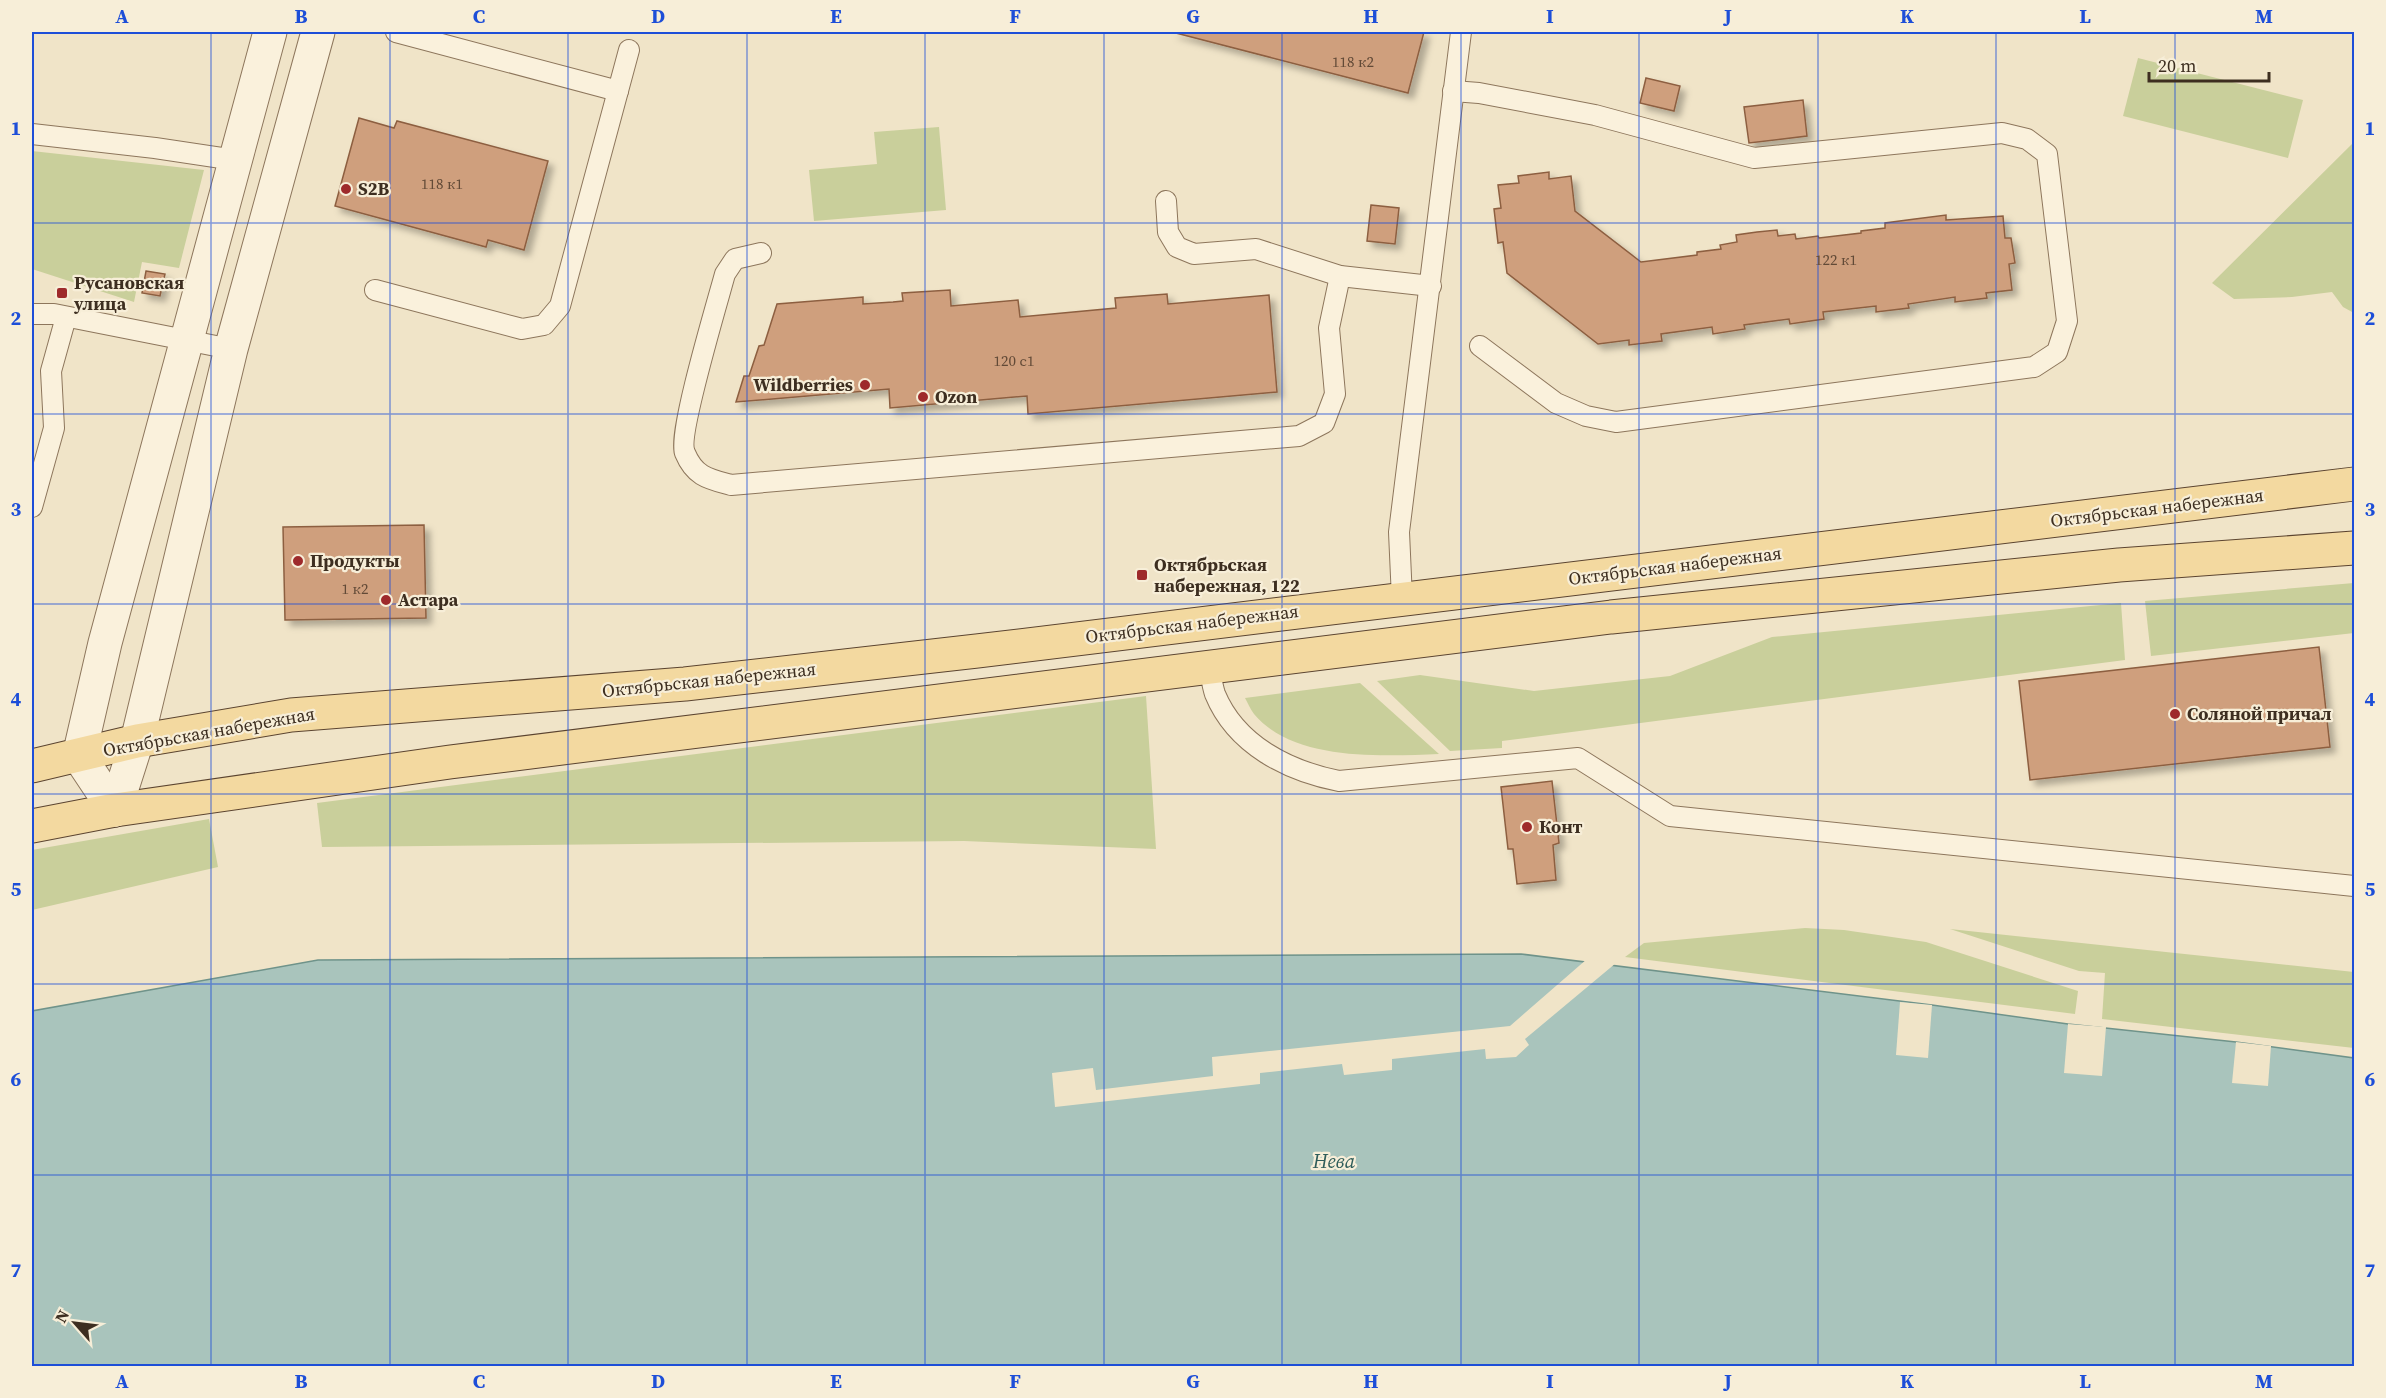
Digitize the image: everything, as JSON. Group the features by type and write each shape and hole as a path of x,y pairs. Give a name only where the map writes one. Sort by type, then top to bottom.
{"main road":[{"name":"Октябрьская набережная","path":"32,766 137,741 291,715 685,684 2355,484"},
{"path":"32,826 115,810 450,762 1611,617 2119,565 2355,548"}],"street":[{"path":"115,810 80,756 105,643 270,32"},
{"path":"115,810 137,741 231,349 318,32"}],"lane":[{"path":"396,32 618,91"},
{"path":"1402,599 1399,532 1461,32"},
{"path":"375,290 522,329 544,325 560,306 629,50"},
{"path":"1454,91 1479,93 1595,115 1755,158 2002,133 2027,139 2047,154 2067,321 2057,352 2034,367 1617,422 1586,416 1556,403 1479,346"},
{"path":"32,134 235,160"},
{"path":"1166,201 1168,232 1177,248 1194,255 1256,249 1340,276 1431,286"},
{"path":"761,253 735,259 725,274 687,421 684,451 690,460 702,477 731,485 1299,436 1324,423 1335,394 1329,328 1340,276"},
{"path":"32,314 54,314 231,349"},
{"path":"32,507 54,428 51,371 66,317"},
{"path":"1209,666 1215,693 1228,715 1252,743 1281,763 1339,782 1578,758 1670,816 2355,886"}],"green space":[{"path":"2138,58 2303,100 2288,158 2123,116"},
{"path":"939,127 946,210 814,221 809,170 877,164 874,132"},
{"path":"2354,142 2354,313 2343,307 2332,292 2292,297 2234,299 2212,283"},
{"path":"32,151 204,170 179,268 142,262 134,302 32,269"},
{"path":"2354,583 2354,633 2151,656 2145,601"},
{"path":"2121,603 2125,660 1502,741 1502,748 1450,751 1377,681 1420,675 1534,691 1670,676 1772,637"},
{"path":"1360,683 1439,754 1366,755 1315,748 1292,741 1271,730 1254,714 1245,698"},
{"path":"1146,696 1156,849 964,841 322,847 317,803"},
{"path":"209,819 218,867 32,910 32,850"},
{"path":"1805,928 1844,930 1926,942 2078,991 2075,1014 1625,957 1644,943"},
{"path":"1950,929 2354,972 2354,1048 2102,1019 2105,973 2079,971"}],"water":[{"name":"Нева","path":"1521,954 2354,1058 2354,1366 32,1366 32,1011 318,960"}],"pier":[{"path":"1587,959 1616,963 1525,1039 1529,1045 1516,1057 1486,1059 1485,1049 1392,1059 1392,1070 1344,1075 1342,1064 1260,1073 1260,1084 1055,1107 1052,1073 1093,1068 1096,1090 1213,1076 1212,1057 1510,1026"},
{"path":"1900,1002 1932,1005 1928,1058 1896,1055"},
{"path":"2068,1024 2106,1027 2102,1076 2064,1073"},
{"path":"2236,1042 2271,1046 2268,1086 2232,1083"}],"building":[{"path":"1172,32 1424,32 1408,93"},
{"path":"1646,78 1680,86 1674,111 1640,103"},
{"path":"1803,100 1807,136 1749,143 1744,107"},
{"path":"359,118 394,128 397,121 548,161 524,250 488,240 486,247 335,206"},
{"path":"1549,172 1549,179 1571,176 1575,211 1641,262 1697,255 1697,252 1721,249 1720,245 1737,242 1736,235 1757,232 1777,230 1778,236 1795,234 1796,239 1818,236 1819,238 1885,228 1885,223 1946,215 1946,220 2003,216 2005,238 2011,238 2015,263 2009,264 2012,290 1986,293 1987,298 1955,302 1955,297 1908,304 1909,308 1876,312 1876,306 1823,312 1824,319 1790,324 1789,319 1744,325 1745,329 1713,334 1712,327 1661,334 1662,341 1629,345 1629,340 1598,344 1507,273 1503,242 1498,243 1494,209 1501,208 1498,185 1519,183 1518,176"},
{"path":"1371,205 1399,208 1395,244 1367,241"},
{"path":"146,271 165,274 160,296 142,293"},
{"path":"950,290 951,306 1018,300 1020,317 1116,308 1115,298 1167,294 1168,304 1269,295 1277,392 1028,414 1027,396 890,408 889,389 736,402 744,376 749,376 759,346 764,345 777,304 863,297 863,304 893,302 903,301 902,293"},
{"path":"424,525 426,618 285,620 283,527"},
{"name":"Соляной причал","path":"2319,647 2330,747 2030,780 2019,681"},
{"path":"1552,781 1559,843 1553,845 1556,880 1517,884 1513,849 1508,849 1501,787"}],"place":[{"name":"S2B","path":"346,189"},
{"name":"Русановская улица","path":"62,293"},
{"name":"Wildberries","path":"865,385"},
{"name":"Ozon","path":"923,397"},
{"name":"Продукты","path":"298,561"},
{"name":"Октябрьская набережная, 122","path":"1142,575"},
{"name":"Астара","path":"386,600"},
{"name":"Соляной причал","path":"2175,714"},
{"name":"Конт","path":"1527,827"}]}
